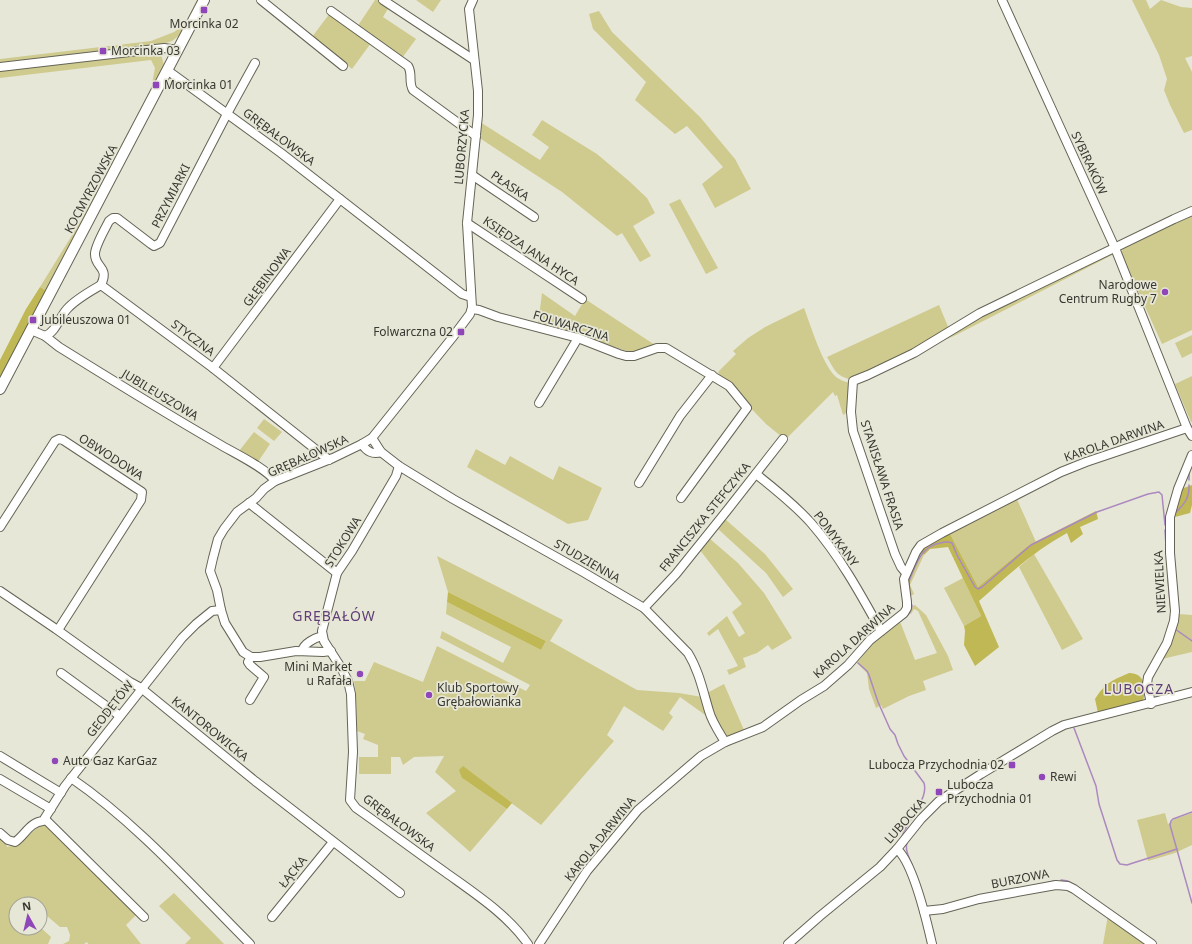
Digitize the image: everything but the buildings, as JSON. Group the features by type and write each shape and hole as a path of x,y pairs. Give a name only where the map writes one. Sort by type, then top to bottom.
{"main road":[{"name":"KOCMYRZOWSKA","path":"0,389 204,0"}],"street":[{"path":"261,0 343,66"},
{"path":"383,0 474,60"},
{"name":"LUBORZYCKA","path":"471,297 467,223 478,115 478,91 469,9 473,0"},
{"name":"SYBIRAKÓW","path":"1002,0 1115,248 1150,338 1187,428 1192,436"},
{"path":"331,10 408,66 410,72 410,84 413,90 476,136"},
{"path":"0,67 164,48 178,50"},
{"name":"PRZYMIARKI","path":"101,285 104,279 104,274 102,268 97,262 95,254 96,248 109,221 113,218 117,218 154,246 160,243 227,113 255,63"},
{"name":"GRĘBAŁOWSKA","path":"168,70 227,113 462,294 471,297"},
{"name":"PŁASKA","path":"472,175 534,217"},
{"name":"GŁĘBINOWA","path":"213,368 340,200"},
{"path":"1115,248 1192,211"},
{"name":"KSIĘDZA JANA HYCA","path":"467,223 582,299"},
{"name":"STANISŁAWA FRASIA","path":"906,573 901,567 895,554 853,431 851,412 853,381 914,352 980,313 1115,248"},
{"path":"45,336 52,332 67,309 80,297 101,285"},
{"name":"STYCZNA","path":"101,285 213,368 329,460"},
{"path":"471,297 472,309"},
{"name":"GRĘBAŁOWSKA","path":"250,700 264,677 250,665 248,662 251,657 244,652 237,643 225,623 217,590 210,571 218,539 237,512 275,481 329,460 372,438 452,338 472,309"},
{"name":"FOLWARCZNA","path":"472,309 578,338 626,356 634,356 657,348 666,348 732,388 747,408 681,498"},
{"name":"JUBILEUSZOWA","path":"31,330 45,336 59,347 261,469 270,475 275,481"},
{"path":"539,403 578,338"},
{"path":"639,483 680,416 712,375"},
{"name":"KAROLA DARWINA","path":"539,944 587,871 638,810 701,756 725,742 763,727 801,700 824,686 848,665 870,640 904,613 907,608 904,579 916,552 921,546 942,533 1061,472 1187,428"},
{"name":"STUDZIENNA","path":"372,438 381,452 399,466 453,499 644,608 688,653 700,680 711,718 725,742"},
{"name":"OBWODOWA","path":"0,527 55,441 59,439 63,440 142,492 141,500 58,630"},
{"name":"FRANCISZKA STEFCZYKA","path":"644,608 676,574 783,439"},
{"name":"STUDZIENNA","path":"362,444 369,452 381,452"},
{"name":"NIEWIELKA","path":"1151,704 1146,684 1148,677 1167,643 1173,627 1175,611 1170,553 1170,517 1178,489 1192,455"},
{"name":"STOKOWA","path":"322,636 337,573 352,551 396,476 399,466"},
{"name":"POMYKANY","path":"756,474 796,508 822,536 857,587 881,631"},
{"path":"249,503 337,573"},
{"name":"KANTOROWICKA","path":"0,591 58,630 130,682 141,688 254,781 400,893"},
{"name":"GEODETÓW","path":"0,833 8,840 15,842 34,824 45,819 60,793 71,778 182,638 212,611 221,610"},
{"path":"251,657 260,657 302,650 322,652 331,651 322,636 304,646 302,650"},
{"name":"GRĘBAŁOWSKA","path":"331,651 348,681 351,694 353,752 350,800 356,808 481,898 522,935 528,944"},
{"path":"61,673 120,716"},
{"name":"LUBOCKA","path":"788,944 824,912 880,868 921,819 943,798 1064,725 1151,704 1192,692"},
{"path":"0,756 60,793"},
{"path":"71,778 105,803 139,834 250,944"},
{"path":"0,779 50,810"},
{"path":"45,819 144,917"},
{"name":"ŁĄCKA","path":"272,917 333,842"},
{"path":"897,849 909,868 924,911 932,944"},
{"name":"BURZOWA","path":"924,911 943,909 988,897 1056,885 1064,885 1074,889 1152,944"}],"shaded area":[{"path":"197,0 200,0 181,34 172,41 160,45 135,46 92,53 0,64 0,59 151,41 174,32 185,24"},
{"path":"375,0 379,0 389,7 383,17 416,39 402,58 357,27"},
{"path":"416,0 441,0 433,12"},
{"path":"1132,0 1146,0 1150,9 1161,0 1181,7 1192,8 1192,56 1185,58 1192,72 1192,130 1184,133 1170,105 1164,90 1167,79 1159,55"},
{"path":"599,11 612,32 700,117 735,159 751,189 715,208 702,184 723,167 687,126 675,134 635,100 646,82 593,29 589,14"},
{"path":"330,13 371,43 352,69 312,37"},
{"path":"146,54 147,57 154,56 154,54 161,54 164,65 47,291 40,287 82,219 151,89 155,68 151,60 0,78 0,71"},
{"path":"542,120 597,154 647,198 655,213 633,226 651,256 640,262 622,233 617,236 562,192 478,137 480,122 540,160 549,147 532,135"},
{"path":"680,199 718,268 706,274 669,204"},
{"name":"Narodowe Centrum Rugby 7","path":"1192,216 1192,330 1162,344 1121,254 1124,246"},
{"path":"1110,253 1114,254 954,336 922,349 965,323"},
{"path":"40,287 47,291 18,348 15,348 0,382 0,360 26,309"},
{"path":"542,293 575,316 585,299 655,345 632,353 578,334 538,325"},
{"path":"939,305 949,329 905,355 850,379 838,374 827,357"},
{"path":"804,308 817,344 826,363 836,377 850,383 848,412 843,415 837,395 835,396 833,392 787,438 782,437 766,424 720,376 718,372 736,354 733,351 748,338 765,327"},
{"path":"1192,335 1192,353 1182,358 1175,343"},
{"path":"1192,376 1192,422 1191,422 1175,384"},
{"path":"264,419 282,432 274,441 257,428"},
{"path":"254,432 270,444 258,462 239,451"},
{"path":"476,449 505,465 510,456 553,480 559,466 602,488 588,520 568,524 467,467"},
{"path":"1192,485 1192,505 1190,513 1175,517 1173,513 1181,489"},
{"path":"1016,497 1036,542 1029,545 978,587 949,532"},
{"path":"1096,511 1098,519 1080,527 1083,534 1071,543 1067,533 1055,540 1021,564 979,601 999,647 975,666 964,645 964,626 981,616 948,547 930,549 924,555 920,550 949,532 978,587 1029,545"},
{"path":"725,519 765,554 793,589 783,597 766,573 717,528"},
{"path":"709,538 738,563 764,593 792,638 772,650 768,645 757,653 743,658 746,667 729,675 727,670 738,666 718,629 709,636 707,633 727,616 739,637 745,633 732,612 742,604 699,549"},
{"path":"920,550 924,555 910,585 914,594 909,597 907,574 912,570 910,563"},
{"path":"1034,554 1083,639 1062,650 1019,567"},
{"path":"437,556 563,620 550,641 637,690 679,693 702,697 708,717 680,697 669,713 673,717 663,731 624,706 607,735 614,741 541,825 463,767 462,778 507,809 470,852 426,813 456,791 435,772 444,756 414,757 403,765 400,757 391,757 391,774 359,774 359,757 378,757 378,745 363,739 365,734 357,731 354,681 365,681 374,662 423,682 437,646 526,691 530,685 440,638 442,631 503,663 511,647 446,614 447,602 541,650 546,641 448,592"},
{"path":"963,578 981,616 964,626 944,588"},
{"path":"448,592 546,641 541,650 447,602"},
{"path":"915,605 926,615 948,656 953,670 923,681 926,690 909,696 883,709 881,705 876,708 869,689 867,673 857,663 882,632 899,619 915,660 937,653 918,611 914,609 911,614 908,612 909,607"},
{"path":"1179,614 1192,615 1192,652 1162,659 1178,621"},
{"path":"1129,673 1142,678 1144,682 1145,691 1143,701 1098,713 1095,699 1102,689 1109,683"},
{"path":"724,684 744,730 729,737 723,734 716,724 707,693"},
{"path":"463,766 512,803 507,809 462,778 459,770"},
{"path":"1165,813 1168,824 1175,819 1192,813 1192,845 1175,853 1148,861 1137,820"},
{"path":"46,823 138,913 126,925 141,944 88,944 87,942 84,944 63,944 69,941 70,935 67,927 60,927 48,917 48,896 8,896 8,936 48,936 48,934 51,937 48,944 0,944 0,835 5,839 7,847 19,844 36,829"},
{"path":"174,893 224,944 185,944 191,938 159,906"},
{"path":"1108,915 1150,944 1103,944"}],"waterway":[{"path":"1189,473 1189,480"},
{"path":"1175,513 1186,500 1189,485"},
{"path":"909,585 909,581 917,563 923,553 933,545 944,542 952,543 975,587 978,589 1031,545 1097,512 1148,494 1159,492 1162,495 1165,525"},
{"path":"1165,530 1166,546"},
{"path":"1168,580 1171,612"},
{"path":"901,621 909,614 912,605"},
{"path":"1175,629 1192,641"},
{"path":"869,647 874,641"},
{"path":"858,663 867,671 869,675 878,702 904,756 924,783 924,794 916,811"},
{"path":"1074,728 1096,786 1099,804 1117,860 1120,864 1127,865 1177,849"},
{"path":"1192,812 1173,819 1170,825 1192,903"},
{"path":"902,837 913,816"},
{"path":"907,843 907,851 912,865"},
{"path":"1061,880 1068,881 1074,885"},
{"path":"1046,883 1054,881"}],"place":[{"name":"Morcinka 02","path":"204,10"},
{"name":"Morcinka 03","path":"103,51"},
{"name":"Morcinka 01","path":"156,85"},
{"name":"Narodowe Centrum Rugby 7","path":"1165,292"},
{"name":"Jubileuszowa 01","path":"33,320"},
{"name":"Folwarczna 02","path":"461,332"},
{"name":"Mini Market u Rafała","path":"360,674"},
{"name":"Klub Sportowy Grębałowianka","path":"429,695"},
{"name":"Auto Gaz KarGaz","path":"55,761"},
{"name":"Lubocza Przychodnia 02","path":"1012,765"},
{"name":"Rewi","path":"1042,777"},
{"name":"Lubocza Przychodnia 01","path":"939,792"}],"district":[{"name":"GRĘBAŁÓW","path":"334,616"},
{"name":"LUBOCZA","path":"1139,689"}]}
